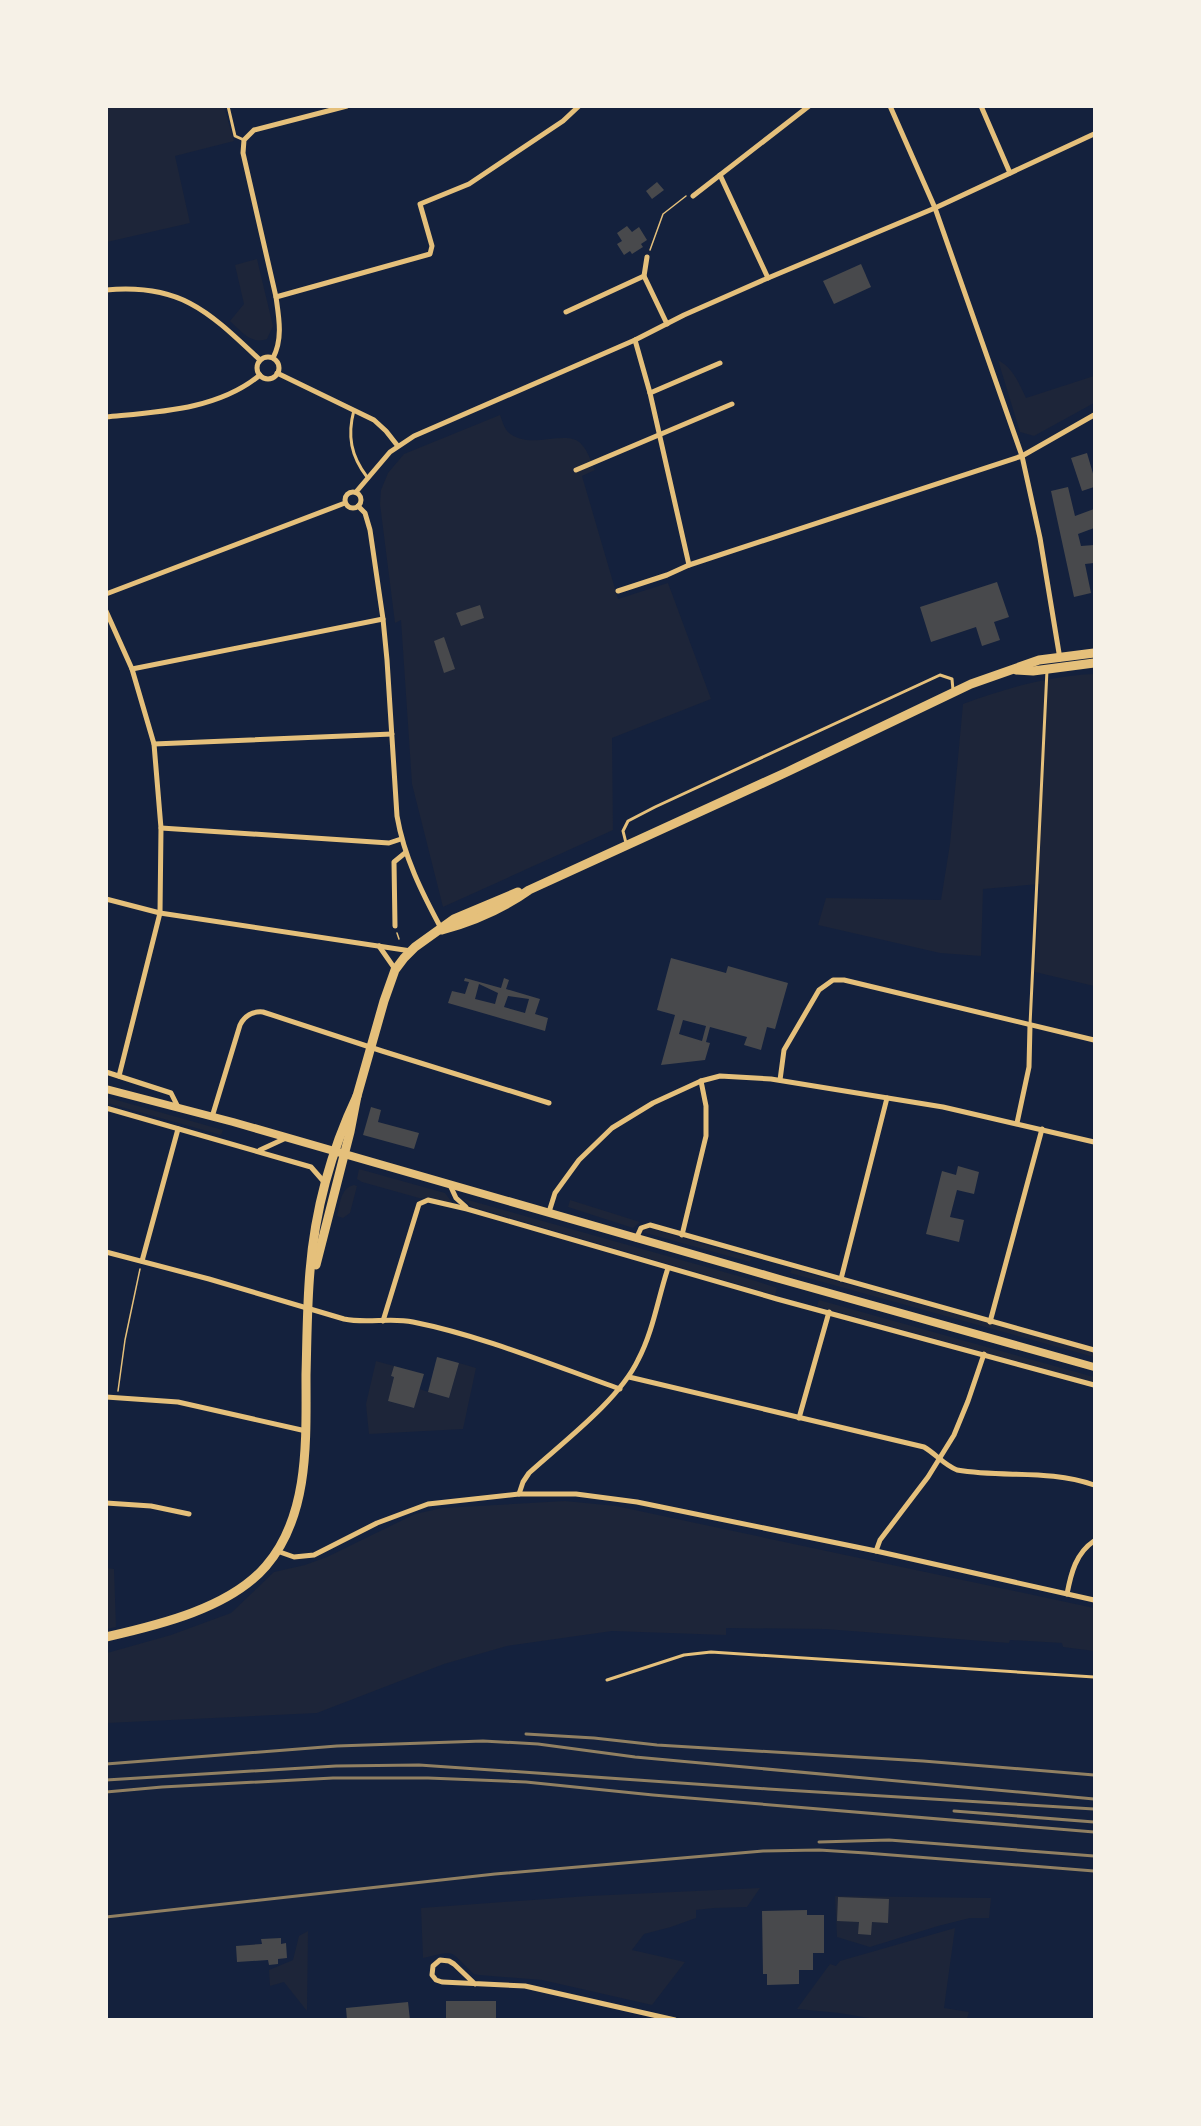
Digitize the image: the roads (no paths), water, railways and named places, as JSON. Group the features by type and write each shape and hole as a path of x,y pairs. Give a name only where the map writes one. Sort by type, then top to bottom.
{"main road":[{"path":"1011,670 1033,671 1095,653"},
{"path":"309,1294 371,1047 395,970 411,951 458,917 514,893 529,890 627,846 953,692 1039,660 1095,663"},
{"path":"106,1089 1095,1366"},
{"path":"106,1637 168,1620 221,1600 249,1583 267,1565 289,1529 303,1471 308,1309 315,1231 333,1151 357,1096"}],"street":[{"path":"273,358 277,351 280,333 276,297 242,146 244,140 254,130 347,106"},
{"path":"276,297 430,254 432,246 420,204 469,184 563,121 579,106"},
{"path":"693,196 809,106"},
{"path":"890,106 935,208 1022,456 1040,538 1061,661"},
{"path":"981,106 1010,173"},
{"path":"345,503 347,494 356,492 397,446 414,436 635,340 768,278 935,208 1095,134"},
{"path":"720,175 768,278"},
{"path":"647,257 644,276 667,324"},
{"path":"566,312 644,276"},
{"path":"106,290 148,289 186,300 220,322 260,360"},
{"path":"635,340 650,393 689,565"},
{"path":"273,358 279,367 277,374 269,378 260,375 257,369 260,360 273,358"},
{"path":"650,393 720,363"},
{"path":"277,374 374,420 397,446"},
{"path":"106,417 153,413 199,405 245,386 260,375"},
{"path":"576,470 732,404"},
{"path":"618,591 689,565 1022,456 1095,415"},
{"path":"356,492 361,499 358,506"},
{"path":"345,503 351,508 358,506"},
{"path":"106,594 345,503"},
{"path":"358,506 365,513 370,530 383,619 396,807 401,839 405,853 442,930"},
{"path":"106,611 132,669 154,744 161,828 160,913 119,1076"},
{"path":"132,669 383,619"},
{"path":"154,744 392,735"},
{"path":"161,828 389,843 401,839"},
{"path":"395,926 394,862 405,853"},
{"path":"106,899 160,913 411,951"},
{"path":"379,946 395,970"},
{"path":"780,1080 781,1059 790,1037 819,990 832,980 844,980 1095,1040"},
{"path":"212,1117 240,1025 249,1014 263,1012 549,1103"},
{"path":"1017,1123 1029,1067 1030,1025"},
{"path":"106,1072 171,1093 178,1109"},
{"path":"549,1212 555,1193 569,1173 591,1146 608,1132 639,1110 701,1081 731,1076 780,1080 953,1109 1095,1142"},
{"path":"682,1235 706,1136 701,1081"},
{"path":"841,1279 887,1098"},
{"path":"106,1108 259,1150 311,1167 325,1183"},
{"path":"142,1261 178,1129"},
{"path":"990,1322 1042,1129"},
{"path":"259,1150 286,1138"},
{"path":"450,1185 456,1198 467,1209"},
{"path":"383,1321 419,1204 428,1200 1095,1385"},
{"path":"636,1239 641,1228 650,1225 1095,1350"},
{"path":"106,1252 353,1321 405,1320 426,1325 491,1344 620,1389"},
{"path":"519,1494 529,1473 620,1389 629,1377 645,1344 668,1268"},
{"path":"799,1418 829,1312"},
{"path":"876,1551 880,1540 928,1477 961,1419 984,1354"},
{"path":"629,1377 924,1448 948,1466 966,1472 1049,1474 1095,1485"},
{"path":"106,1396 178,1402 306,1431"},
{"path":"277,1551 294,1557 314,1555 377,1523 428,1504 519,1494 576,1494 614,1497 876,1551 1095,1600"},
{"path":"106,1503 151,1506 189,1514"},
{"path":"1067,1594 1078,1558 1095,1541"},
{"path":"475,1984 449,1961 440,1960 432,1966 432,1975 439,1982 540,1989 675,2019"}],"lane":[{"path":"228,106 235,136 244,140"},
{"path":"354,410 350,433 352,452 357,464 367,477"},
{"path":"1030,1025 1047,668"},
{"path":"627,846 623,831 628,821 645,811 940,675 952,679 953,692"},
{"path":"607,1680 684,1655 711,1652 1095,1677"}],"railway":[{"path":"526,1734 1094,1775"},
{"path":"106,1764 337,1746 483,1741 538,1744 635,1757 1094,1799"},
{"path":"106,1780 336,1766 419,1765 1094,1809"},
{"path":"106,1792 333,1778 428,1778 526,1782 653,1795 1094,1832"},
{"path":"954,1811 1094,1822"},
{"path":"819,1842 889,1840 1094,1856"},
{"path":"106,1917 495,1874 763,1851 819,1850 1094,1871"}]}
